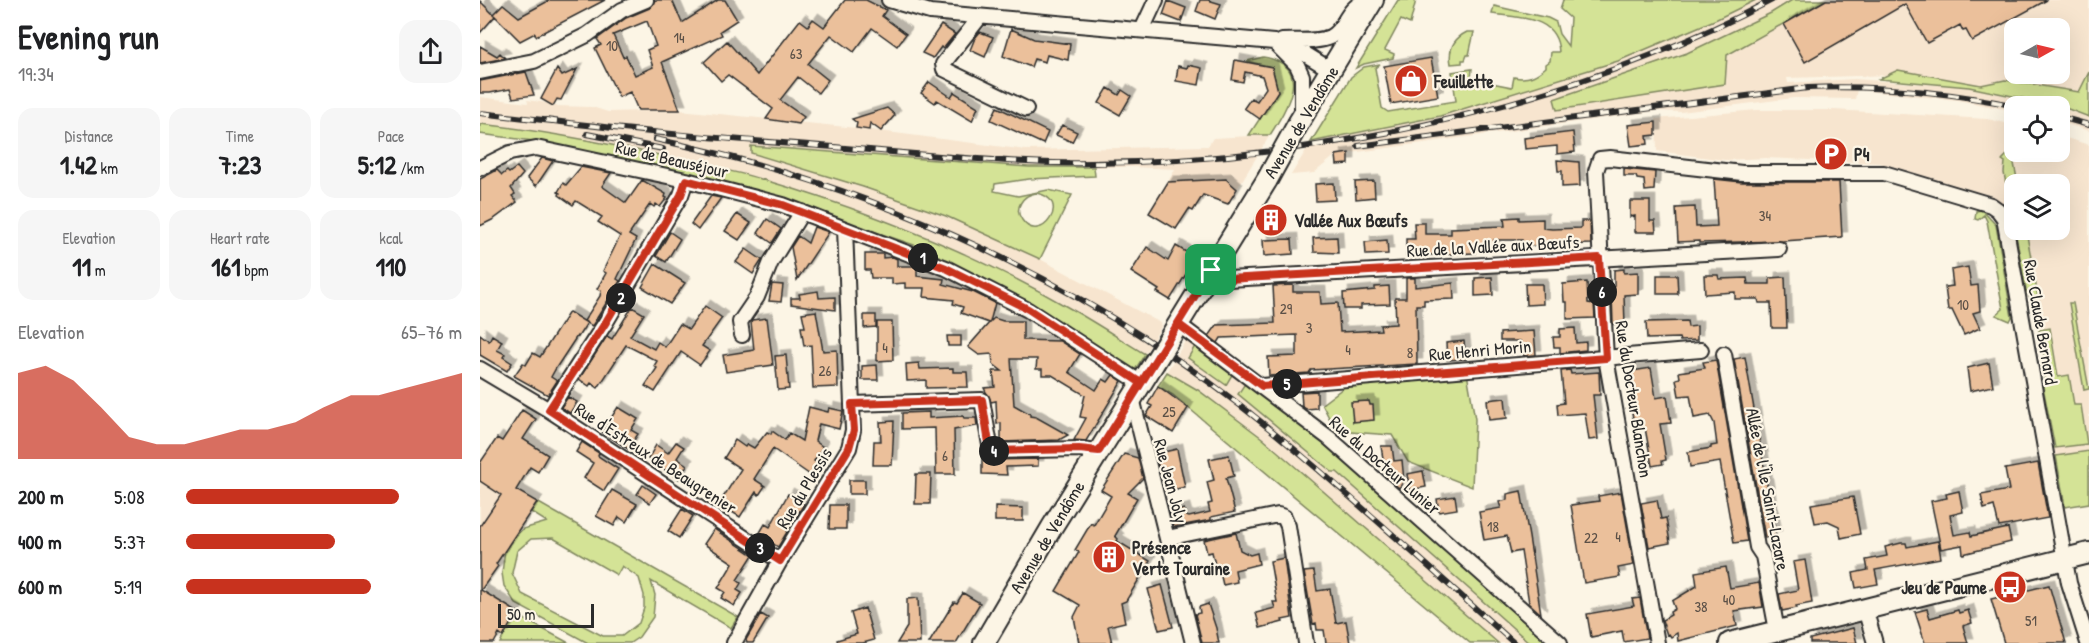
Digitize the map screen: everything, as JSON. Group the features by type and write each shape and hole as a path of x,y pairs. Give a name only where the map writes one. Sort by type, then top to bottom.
{"main road":[{"name":"Avenue de Vendôme","path":"984,643 1099,451 1267,180 1300,120 1373,0"},
{"path":"1730,643 2089,553"}],"street":[{"path":"480,72 534,61 586,35 622,10 646,0"},
{"path":"889,0 930,12 1274,42 1321,40 1330,37 1338,31 1351,9 1366,0"},
{"path":"1142,30 1156,0"},
{"path":"980,16 943,64 944,69 1026,109"},
{"path":"1274,42 1297,49 1331,70"},
{"path":"1274,42 1297,65 1302,76 1300,120"},
{"name":"Rue de Beauséjour","path":"480,168 510,153 536,148 686,180 802,212 946,268 1028,309 1136,391"},
{"name":"Rue Claude Bernard","path":"1600,159 1610,158 1742,173 1884,173 1968,197 1991,205 1998,210 2004,218 2069,583 2088,643"},
{"name":"Rue du Docteur Blanchon","path":"1600,159 1596,171 1606,358 1657,643"},
{"path":"549,410 606,322 681,195 686,180"},
{"path":"742,335 740,322 757,297 771,262 802,212"},
{"name":"Rue du Plessis","path":"734,643 780,561 849,448 854,430 845,229"},
{"name":"Rue de la Vallée aux Bœufs","path":"1211,270 1228,279 1779,249"},
{"name":"Rue du Docteur Lunier","path":"1178,324 1329,438 1560,643"},
{"name":"Rue Henri Morin","path":"1262,386 1701,350"},
{"name":"Allée de l'Île Saint-Lazare","path":"1724,354 1757,547 1763,556 1777,631"},
{"name":"Rue d'Estreux de Beaugrenier","path":"480,369 549,410 780,561"},
{"name":"Rue Jean Joly","path":"1136,391 1167,538 1193,643"},
{"path":"852,404 982,400 992,451 1079,449 1099,451"},
{"path":"1167,538 1278,515 1284,517 1288,526 1306,643"},
{"path":"1865,609 1875,643"}],"shaded area":[{"path":"1631,0 2089,0 2089,108 2070,104 2070,96 2033,96 1981,85 1894,75 1787,78 1788,83 1854,79 1968,87 2009,96 2004,96 2004,109 1957,100 1857,90 1855,99 1794,98 1681,112 1656,111 1336,155 1314,173 1291,175 1325,119 1354,122 1446,106 1557,73"},
{"path":"480,97 528,103 527,100 553,106 592,107 608,112 680,110 856,128 1026,150 1208,146 1213,138 1270,135 1237,189 1226,179 1168,182 1175,169 1029,167 751,146 946,216 1040,259 1157,321 1162,325 1135,370 1035,306 917,246 758,192 673,170 541,142 480,134"},
{"path":"1757,110 1834,110 1987,119 2004,123 2004,162 2070,162 2070,139 2089,145 2089,503 2065,507 2043,387 2046,368 2036,309 2026,290 2017,240 2070,240 2070,174 2004,174 2004,204 1994,197 1880,163 1766,158 1725,160 1657,151 1656,119"},
{"path":"2070,111 2089,117 2089,131 2070,125"},
{"path":"1186,340 1247,383 1548,643 1470,643 1173,395 1158,386"},
{"path":"480,468 524,495 480,572"}],"green space":[{"path":"1398,0 1416,0 1410,24 1401,20 1385,50 1394,54 1393,58 1356,68"},
{"path":"1563,0 1756,0 1618,61 1440,116 1311,142 1351,77 1364,67 1380,64 1375,68 1382,108 1388,112 1456,101 1452,72 1472,69 1471,79 1512,87 1514,77 1528,78 1535,75 1546,67 1550,61 1551,52 1559,52 1557,40 1552,31 1544,25 1525,18 1492,14 1494,6 1548,18 1556,22 1559,34 1568,46 1570,18 1560,9"},
{"path":"1792,0 1826,0 1727,55 1725,84 1557,110 1554,99 1687,53 1771,13"},
{"path":"1467,32 1474,32 1469,55 1462,60 1462,63 1451,64 1450,54 1453,45"},
{"path":"1263,57 1279,62 1288,69 1292,78 1292,89 1289,101 1270,135 1249,135 1278,91 1272,67 1247,61"},
{"path":"1898,70 1981,85 2004,80 2004,84 2030,84 2079,92 2089,72 2089,117 2070,110 2070,96 2012,96 1969,87 1879,79"},
{"path":"480,124 555,134 653,153 751,176 801,191 920,235 998,270 1071,309 1145,354 1135,370 1035,306 917,246 758,192 673,170 541,142 480,134"},
{"path":"751,146 1029,167 1094,167 1095,176 1029,179 995,184 994,191 1018,196 1048,190 1072,195 1040,259 946,216 863,187 751,153","holes":["1036,193 1047,197 1052,204 1053,211 1050,219 1037,228 1029,227 1019,215 1019,207 1023,199"]},
{"path":"2005,162 2014,162 2016,174 2004,173"},
{"path":"1982,210 1996,225 2012,317 2010,321 1996,315 2003,309 1987,221 1984,215 1978,220 1975,219 1976,211"},
{"path":"2017,240 2028,240 2040,308 2036,309 2026,290"},
{"path":"2069,303 2073,303 2089,389 2084,390"},
{"path":"2050,328 2058,377 2069,375 2074,405 2081,405 2087,444 2055,448 2043,387 2046,368 2039,330"},
{"path":"1195,346 1233,373 1226,385 1188,358"},
{"path":"1167,372 1198,390 1262,438 1498,643 1470,643 1173,395 1158,386"},
{"path":"1467,373 1475,419 1472,487 1408,462 1392,435 1336,431 1322,404 1351,382"},
{"path":"1246,382 1296,419 1548,643 1530,643 1337,472 1332,472 1238,394"},
{"path":"2089,451 2089,503 2065,507 2056,456"},
{"path":"537,502 738,617 731,628 651,581 655,595 653,617 639,637 630,643 588,643 516,604 504,586 502,573 505,550 513,538 523,529 547,522 531,512","holes":["553,538 617,575 622,566 639,578 644,595 644,608 639,623 622,636 603,636 522,594 512,573 517,551 531,539"]},
{"path":"515,614 569,643 500,643"}],"building":[{"path":"550,0 605,0 536,36 535,33 520,41 493,14 503,4 519,17"},
{"path":"655,0 672,0 682,23 718,0 725,0 737,20 720,31 722,35 662,62 680,110 638,110 630,92 619,97 595,48 601,45 597,39 626,18 650,8","holes":["647,21 656,46 647,50 653,67 635,75 626,56 623,57 613,35"]},
{"path":"845,0 866,0 886,10 882,16 906,34 897,46 872,28 854,52 831,35 808,64 828,80 818,93 798,77 780,100 804,117 799,124 766,119 773,109 728,75 721,81 704,62 727,41 757,75 800,20 808,26 813,19 824,27"},
{"path":"1200,0 1221,4 1215,19 1196,11"},
{"path":"1826,0 2047,0 2014,18 2004,18 2004,24 1972,41 1960,25 1927,43 1905,4 1805,62 1784,24"},
{"path":"480,1 495,16 480,33"},
{"path":"1168,1 1186,8 1181,22 1163,15"},
{"path":"941,25 955,34 933,58 922,53"},
{"path":"1011,29 1034,39 1070,44 1068,60 1047,55 1045,62 1034,59 1031,67 1003,56"},
{"path":"980,32 993,37 985,57 970,50"},
{"path":"480,46 497,56 500,53 505,58 480,63"},
{"name":"Feuillette","path":"1431,58 1438,96 1391,104 1384,66"},
{"path":"1235,60 1272,67 1278,91 1260,119 1244,108 1251,98 1257,101 1266,88 1262,76 1245,72 1243,82 1232,80"},
{"path":"1188,65 1202,68 1199,85 1176,81 1178,66 1187,68"},
{"path":"557,69 562,76 577,69 561,100 557,99 553,106 541,99"},
{"path":"526,72 534,95 513,98 510,89 480,93 480,81"},
{"path":"929,82 951,97 954,92 978,107 972,121 937,100 935,103 921,93"},
{"path":"1108,88 1119,95 1122,90 1131,96 1120,115 1099,103"},
{"path":"997,107 1048,132 1043,144 991,120"},
{"path":"887,108 895,115 881,131 870,123 869,130 856,128 857,123 852,119"},
{"path":"1656,122 1656,135 1647,136 1648,144 1631,146 1628,125"},
{"path":"1062,125 1077,132 1072,142 1056,135"},
{"path":"1573,132 1575,152 1557,154 1557,146 1525,149 1524,138"},
{"path":"1349,153 1349,164 1337,165 1336,155"},
{"path":"542,158 553,161 536,186 527,178"},
{"path":"1557,160 1579,162 1580,186 1562,187 1562,171 1558,171"},
{"path":"517,167 523,174 511,188 515,194 512,196 517,202 480,226 480,179 497,170 502,175"},
{"path":"581,167 611,173 602,186 626,203 642,180 666,194 667,198 660,207 650,204 629,235 636,239 617,279 620,281 592,326 584,321 600,296 601,291 597,289 606,273 603,271 620,236 598,222 602,217 576,201 573,205 559,195 558,192 563,183 566,185"},
{"path":"1624,169 1655,172 1654,190 1645,191 1644,180 1637,179 1636,176 1624,176"},
{"path":"1226,179 1237,189 1228,204 1203,195 1193,211 1189,209 1176,229 1149,213 1168,182"},
{"path":"1714,179 1742,182 1839,182 1842,237 1783,241 1678,242 1676,208 1695,207 1696,227 1717,226"},
{"path":"1374,181 1375,197 1356,199 1355,182"},
{"path":"1334,183 1335,200 1316,201 1315,184"},
{"path":"711,196 721,198 698,230 691,224"},
{"path":"1630,201 1650,201 1650,221 1655,221 1656,232 1635,232 1635,216 1630,217"},
{"path":"737,214 751,223 739,240 725,231"},
{"path":"1519,217 1519,220 1543,219 1543,228 1552,229 1581,228 1581,221 1590,221 1591,244 1522,246 1522,240 1494,240 1494,247 1475,249 1475,253 1406,256 1406,239 1415,239 1414,223 1425,223 1425,234 1451,234 1451,228 1505,226 1504,218"},
{"path":"767,219 781,229 772,243 758,233"},
{"path":"814,227 829,232 797,280 791,247 798,236 808,243"},
{"path":"670,232 680,239 666,262 656,256"},
{"path":"1337,237 1338,253 1314,252 1313,238"},
{"path":"1292,239 1293,254 1264,256 1263,240"},
{"path":"1387,240 1388,254 1366,255 1365,242"},
{"path":"1176,246 1196,258 1170,300 1131,272 1147,247 1168,261"},
{"path":"746,249 762,260 753,274 736,262"},
{"path":"865,254 883,254 883,258 893,257 897,259 897,266 917,266 917,276 944,279 943,284 973,292 995,303 990,322 994,318 1003,321 1023,321 1023,340 1060,341 1080,354 1069,372 1096,390 1103,379 1108,382 1113,375 1122,381 1086,441 1074,440 1086,418 1080,417 1085,395 1052,375 1042,375 1042,369 1036,369 1037,359 1011,359 1014,405 1030,416 1068,435 1059,440 1001,442 1001,423 997,424 996,401 991,402 984,388 995,387 993,371 1002,371 993,364 992,354 979,355 968,347 989,323 961,313 963,307 953,304 954,300 924,297 925,288 905,288 905,283 892,284 892,278 871,278 870,270 865,270"},
{"path":"655,264 685,283 670,304 642,287"},
{"path":"1968,267 1971,286 1978,285 1980,311 1973,313 1980,328 1964,335 1952,310 1948,310 1945,287 1953,286 1951,270"},
{"path":"1624,269 1624,273 1638,272 1638,294 1624,295 1625,324 1613,324 1614,270"},
{"path":"1657,275 1677,275 1678,294 1657,294"},
{"path":"1704,275 1718,275 1719,279 1747,278 1748,284 1770,284 1770,278 1785,277 1787,328 1772,328 1771,303 1759,303 1758,299 1735,299 1735,292 1705,294"},
{"path":"1492,277 1493,295 1475,296 1475,278"},
{"path":"1406,278 1415,278 1415,287 1453,283 1454,299 1424,300 1424,305 1416,305 1417,364 1311,370 1309,373 1269,376 1268,357 1297,356 1297,335 1221,338 1218,343 1209,336 1217,325 1275,323 1273,286 1293,285 1293,292 1320,292 1321,304 1338,303 1340,332 1381,330 1380,325 1396,324 1395,298 1406,298"},
{"path":"1587,282 1588,303 1594,304 1595,318 1567,319 1567,302 1564,302 1563,284"},
{"path":"772,284 783,285 781,302 769,301"},
{"path":"1525,284 1542,284 1543,304 1526,305"},
{"path":"1389,286 1390,304 1361,305 1361,309 1344,309 1343,293 1375,290 1375,287"},
{"path":"818,291 819,298 835,297 835,310 791,304 791,298 800,298 799,294"},
{"path":"705,306 722,318 702,346 710,351 700,365 681,352 655,392 645,386 657,368 654,366 657,361 626,345 598,388 591,383 589,386 579,379 607,336 612,339 632,307 644,314 630,336 654,349 658,342 665,347 680,324 689,329"},
{"path":"816,311 823,351 837,350 838,387 813,388 811,345 804,346 801,327 805,327 802,313"},
{"path":"569,312 587,323 551,377 557,381 548,395 514,376 523,363 526,365 533,353 540,357"},
{"path":"864,315 876,315 876,327 864,328"},
{"path":"767,318 773,365 726,372 723,355 754,350 751,322"},
{"path":"1687,321 1688,327 1697,326 1697,340 1647,339 1646,322"},
{"path":"877,322 892,322 893,360 877,361"},
{"path":"1575,328 1576,343 1586,342 1586,350 1560,353 1560,347 1554,347 1553,337 1560,337 1560,329"},
{"path":"1534,331 1536,355 1524,356 1520,341 1500,341 1500,333"},
{"path":"480,334 489,341 492,335 502,341 497,350 505,354 503,357 512,363 507,371 480,355"},
{"path":"947,336 961,336 961,346 948,346"},
{"path":"1464,341 1466,359 1447,360 1446,343"},
{"path":"786,355 789,389 778,390 775,356"},
{"path":"1745,357 1776,536 1765,538 1734,359"},
{"path":"1716,360 1747,541 1734,543 1720,462 1690,467 1688,452 1717,445 1714,423 1710,415 1694,418 1690,395 1679,396 1676,379 1680,378 1679,372 1705,368 1703,362"},
{"path":"919,363 920,369 953,368 953,372 967,372 968,387 926,388 926,380 907,381 906,364"},
{"path":"1989,363 1993,386 1970,391 1967,368"},
{"path":"877,365 878,380 862,380 862,366"},
{"path":"1651,368 1656,398 1667,396 1671,423 1660,424 1666,460 1662,461 1663,464 1652,466 1645,428 1635,430 1626,378 1630,377 1632,371"},
{"path":"1570,370 1571,374 1599,372 1600,395 1593,395 1598,439 1589,440 1585,413 1558,415 1557,404 1564,403 1561,371"},
{"path":"1158,386 1188,408 1173,433 1146,416 1152,406 1148,404"},
{"path":"1317,391 1317,408 1306,409 1302,406 1301,392"},
{"path":"568,397 577,402 570,413 561,407"},
{"path":"1505,398 1507,418 1489,420 1487,400"},
{"path":"1369,401 1370,405 1373,405 1374,420 1353,422 1351,402"},
{"path":"618,407 638,419 631,430 638,434 628,449 602,432"},
{"path":"809,407 828,412 829,408 843,411 839,429 819,424 815,441 823,447 814,461 821,465 813,477 773,449 754,479 765,486 759,495 756,492 740,517 719,504 741,469 724,458 735,440 745,447 747,444 754,448 767,432 771,434 772,431 785,440 789,433 802,441"},
{"path":"522,410 536,419 523,439 548,455 538,472 530,467 516,490 537,502 481,590 517,612 503,637 499,634 494,643 480,643 480,526 501,495 480,481 480,463 497,438 502,441"},
{"path":"929,412 929,418 963,416 964,418 976,418 977,426 954,430 955,474 936,474 935,428 902,429 902,413"},
{"path":"894,421 892,465 873,465 874,441 881,441 880,422"},
{"path":"582,442 618,469 604,491 584,478 593,463 576,452"},
{"path":"676,442 684,447 677,458 687,465 679,479 648,459 656,445 668,453"},
{"path":"1381,446 1392,446 1394,461 1402,460 1404,481 1399,488 1386,477"},
{"path":"1177,449 1185,487 1168,491 1163,471 1160,472 1155,454"},
{"path":"982,454 991,460 1038,459 1038,466 1006,467 1007,475 982,474"},
{"name":"Présence Verte Touraine","path":"1124,454 1138,458 1143,478 1128,493 1137,498 1115,536 1117,541 1150,561 1126,601 1121,603 1125,622 1108,626 1112,643 1079,643 1074,617 1080,605 1056,591 1079,552 1075,550 1091,523 1094,525 1111,496 1101,490"},
{"path":"1229,455 1234,476 1226,478 1235,512 1211,517 1211,520 1174,527 1170,513 1184,509 1186,516 1189,517 1210,512 1208,504 1212,503 1207,482 1214,480 1209,459"},
{"path":"2038,463 2048,518 1999,527 1994,506 1984,509 1981,495 2009,490 2005,469"},
{"path":"1423,471 1426,487 1410,490 1407,474"},
{"path":"916,474 931,474 930,504 915,504"},
{"path":"849,480 865,480 865,494 849,494"},
{"path":"643,485 656,494 650,503 637,494"},
{"path":"612,490 637,504 626,522 619,517 614,526 596,516"},
{"path":"1521,491 1541,614 1529,603 1521,551 1511,553 1507,536 1484,540 1479,512 1501,508 1499,502 1507,500 1507,494"},
{"path":"1959,491 1963,512 1950,515 1954,535 1970,532 1971,536 2008,528 2011,542 1963,554 1962,545 1941,549 1931,501 1947,498 1946,494"},
{"path":"1621,492 1634,565 1618,568 1620,577 1584,583 1571,505 1599,501 1598,496"},
{"path":"788,494 804,504 778,547 759,534 765,524 770,527"},
{"path":"1455,496 1457,509 1439,512 1437,499"},
{"path":"1853,497 1860,534 1841,538 1839,526 1828,521 1815,523 1811,504"},
{"path":"1657,500 1661,519 1666,518 1670,543 1649,547 1641,503"},
{"path":"830,505 846,505 846,529 829,529"},
{"path":"995,507 1023,508 1023,521 995,521"},
{"path":"682,509 693,516 679,538 668,531"},
{"path":"714,529 753,555 737,580 741,583 737,590 742,593 734,606 721,598 725,592 718,588 733,563 704,544"},
{"path":"1236,533 1240,550 1250,555 1257,553 1259,564 1235,570 1237,582 1223,585 1219,568 1216,569 1212,552 1207,553 1204,540"},
{"path":"1938,541 1941,558 1875,570 1878,584 1856,588 1853,573 1868,570 1866,560 1887,556 1885,547 1906,543 1907,547"},
{"path":"1284,558 1292,618 1260,628 1256,613 1275,608 1273,602 1277,602 1270,561"},
{"path":"1805,560 1812,603 1782,611 1779,594 1798,590 1793,562"},
{"path":"1726,567 1730,588 1759,583 1763,607 1734,611 1737,626 1678,641 1677,633 1671,637 1667,635 1662,620 1671,615 1670,612 1675,609 1672,601 1697,586 1695,572"},
{"path":"1314,571 1317,591 1330,589 1336,623 1346,621 1350,643 1326,643 1324,630 1317,630 1316,623 1313,624 1304,572"},
{"path":"1162,585 1173,627 1159,630 1148,589"},
{"path":"2049,585 2066,643 2004,643 1991,599"},
{"path":"963,593 980,603 956,643 929,643 954,602 957,603"},
{"path":"918,598 920,643 897,643 907,627 907,599"},
{"path":"1640,598 1647,638 1624,642 1622,631 1591,637 1587,614 1634,606 1632,599"},
{"path":"1208,604 1219,643 1202,643 1195,614 1200,613 1199,607"},
{"path":"865,608 874,640 863,643 838,643 837,640 857,634 851,613"},
{"path":"1927,609 1930,618 1958,610 1959,613 1968,610 1972,623 1963,626 1968,643 1925,643 1915,612"},
{"path":"761,614 768,618 753,643 747,643 746,640"},
{"path":"1853,628 1857,643 1810,643 1810,639"}],"railway":[{"path":"546,120 683,135 1025,162 1146,162 1238,155 1331,143 1423,125 1514,102 1603,73 1689,39 1772,0"},
{"path":"1358,146 1808,88 1912,91 2004,104"},
{"path":"480,113 552,121"},
{"path":"2070,120 2089,125"},
{"path":"587,134 663,149"},
{"path":"655,139 738,159 820,184 901,213 980,247 1056,286 1131,329 1202,377 1270,429 1514,643"}],"place":[{"name":"Feuillette","path":"1411,81"},
{"name":"P4","path":"1831,154"},
{"name":"Vallée Aux Bœufs","path":"1271,220"},
{"name":"Présence Verte Touraine","path":"1109,557"},
{"name":"Jeu de Paume","path":"2010,587"}],"route":[{"path":"686,180 783,205 897,247 946,268 1028,309 1141,383 1211,270 1228,279 1599,258 1606,358 1262,386 1178,324 1099,451 1079,449 992,451 982,400 852,404 854,430 849,448 780,561 549,410 606,322 681,195 686,180"}]}
